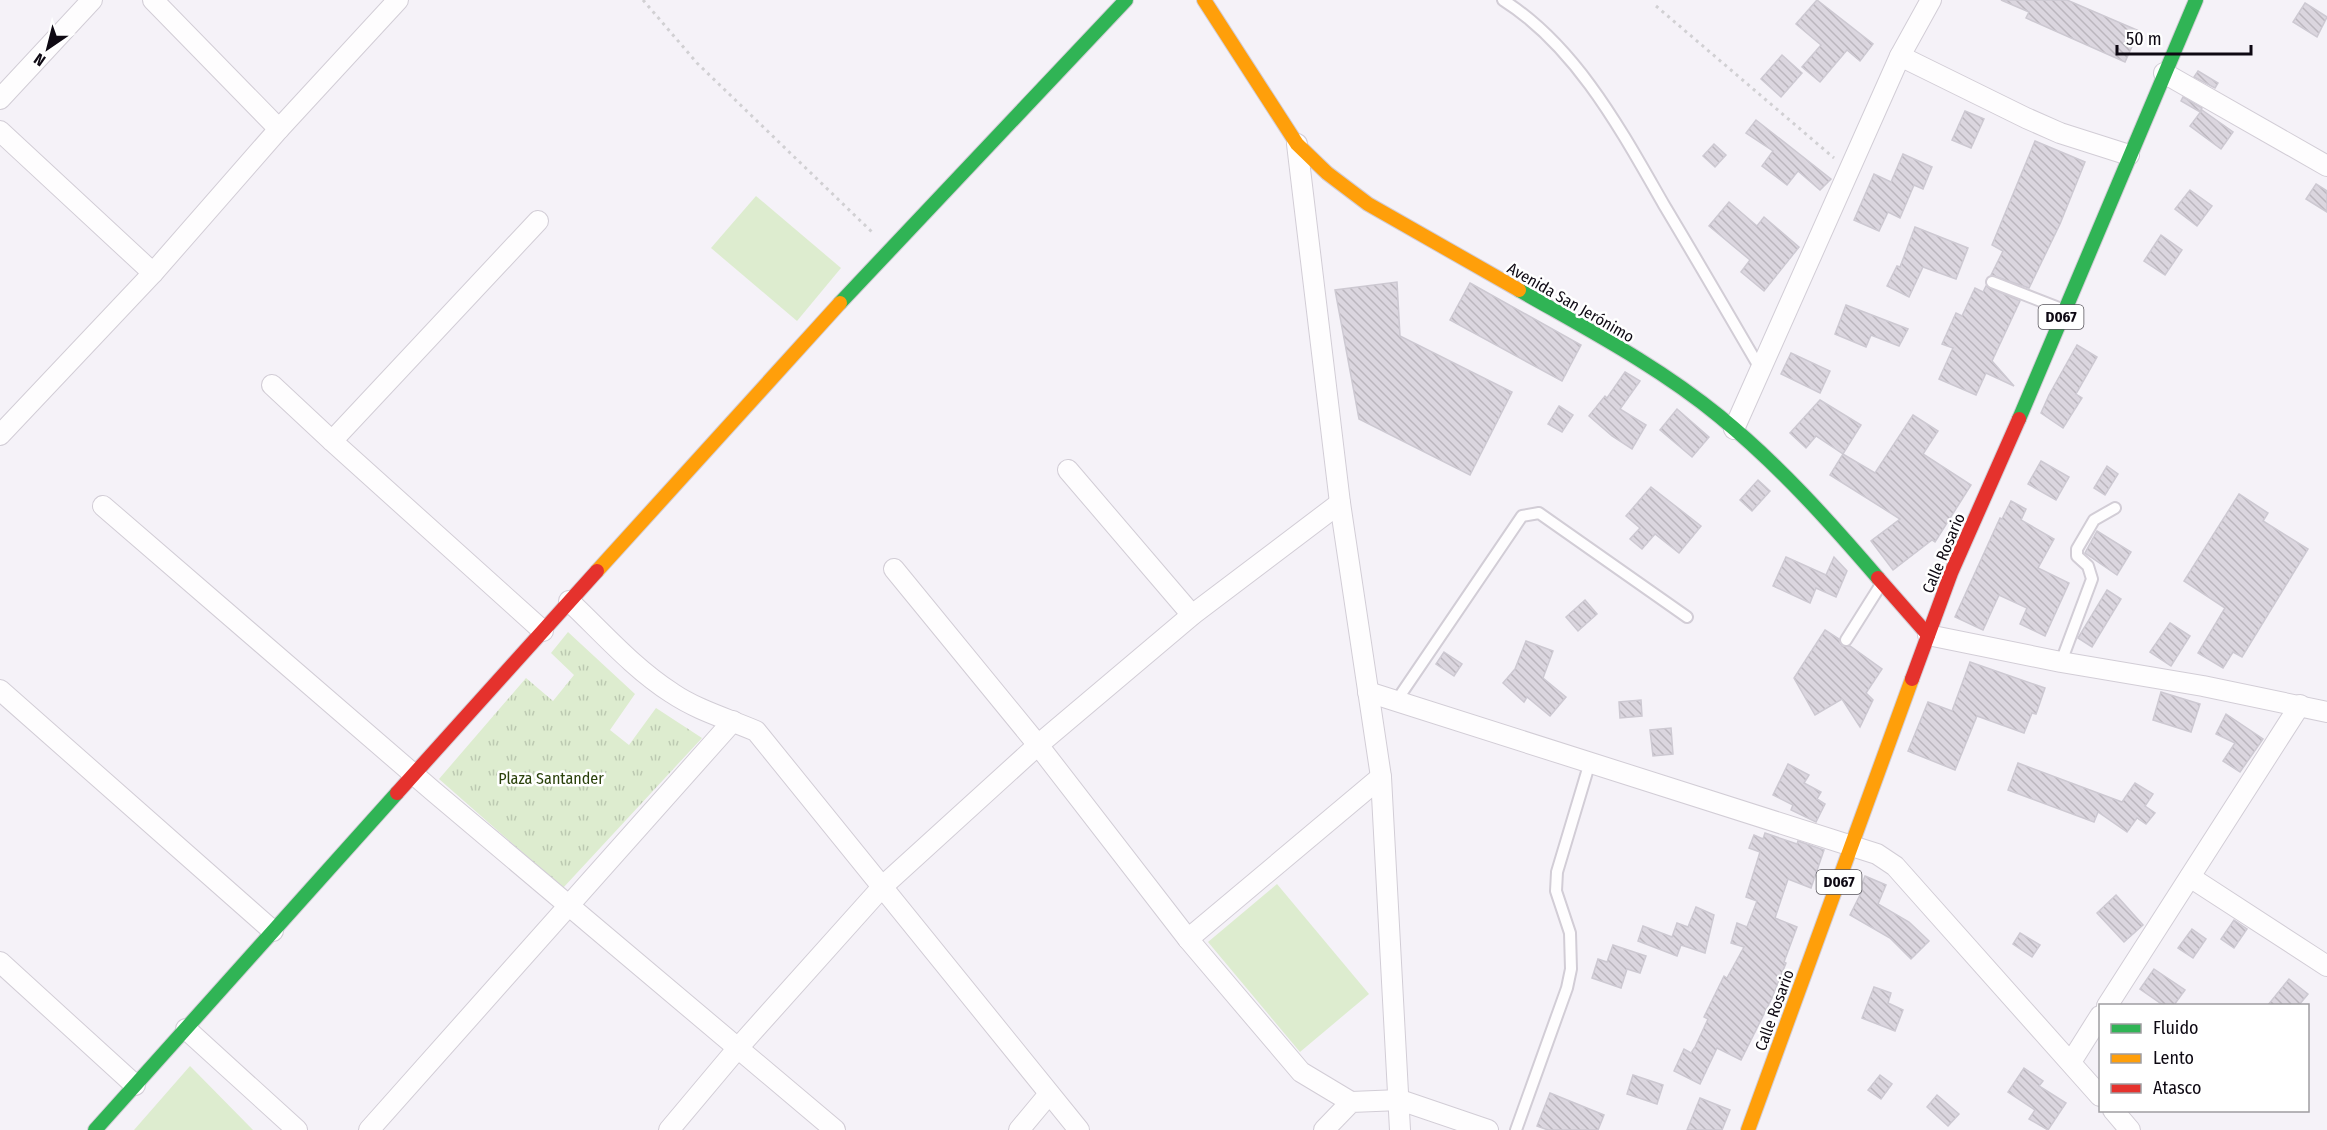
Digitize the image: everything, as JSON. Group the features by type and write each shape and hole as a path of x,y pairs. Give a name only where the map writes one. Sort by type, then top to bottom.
{"street":[{"path":"0,99 92,0"},
{"path":"153,0 279,129"},
{"path":"2,430 153,273 279,129 398,0"},
{"path":"95,1130 569,601 889,249 1126,0"},
{"name":"Avenida San Jerónimo","path":"1204,0 1297,144 1327,173 1368,204 1578,324 1672,381 1734,429 1780,471 1839,532 1919,627 1928,634"},
{"path":"1734,429 1900,56 1931,0"},
{"name":"Calle Rosario","path":"1748,1130 1951,573 2000,464 2196,0"},
{"path":"1900,56 2060,133 2129,155"},
{"path":"2164,73 2327,166"},
{"path":"0,131 153,273"},
{"path":"1297,144 1340,503 1382,777 1400,1130"},
{"path":"332,441 538,221"},
{"path":"272,385 543,631"},
{"path":"1068,470 1192,615"},
{"path":"669,1130 737,1049 883,886 1038,745 1192,615 1340,503"},
{"path":"103,506 568,907 835,1130"},
{"path":"894,569 1038,745 1188,939 1301,1072 1352,1102 1400,1100 1488,1130"},
{"path":"569,601 642,671 673,694 712,714 756,731 1079,1130"},
{"path":"1928,634 2061,662 2300,705 2327,712"},
{"path":"0,690 273,931"},
{"path":"1368,692 1877,854 1895,866 2099,1095"},
{"path":"2108,1004 2300,705"},
{"path":"369,1130 733,721"},
{"path":"1188,939 1382,777"},
{"path":"2190,877 2327,966"},
{"path":"0,962 135,1085"},
{"path":"2071,1062 2099,1018"},
{"path":"186,1029 297,1130"},
{"path":"1019,1130 1049,1094"},
{"path":"1324,1130 1352,1102"},
{"path":"2115,1112 2130,1130"}],"lane":[{"path":"1503,0 1527,15 1572,64 1609,110 1761,370"},
{"path":"1992,282 2064,310"},
{"path":"2061,662 2092,579 2088,566 2077,556 2077,549 2094,520 2115,508"},
{"path":"1397,700 1522,516 1531,513 1539,513 1687,617"},
{"path":"1846,640 1882,583"},
{"path":"1516,1130 1567,988 1571,969 1570,933 1556,891 1557,872 1590,762"}],"path":[{"path":"643,0 697,63 889,249"},
{"path":"1656,6 1849,171"}],"green space":[{"path":"756,196 841,268 797,321 711,248"},
{"name":"Plaza Santander","path":"568,632 635,694 610,730 629,745 656,708 702,738 563,888 439,779 526,678 553,701 574,675 551,653"},
{"path":"1277,884 1369,994 1300,1052 1208,942"},
{"path":"190,1066 253,1130 134,1130"}],"building":[{"path":"1817,0 1873,44 1860,61 1847,50 1820,82 1802,67 1821,45 1796,24"},
{"path":"2001,0 2067,0 2139,31 2125,62 2026,18 2029,12"},
{"path":"2305,3 2327,17 2317,37 2293,22"},
{"path":"1782,55 1802,73 1781,97 1761,79"},
{"path":"2198,71 2218,83 2215,88 2194,77"},
{"path":"2183,97 2202,108 2200,112 2181,101"},
{"path":"2202,110 2233,132 2221,149 2190,126"},
{"path":"1965,111 1984,119 1971,148 1952,140"},
{"path":"1756,120 1831,179 1820,190 1798,171 1787,185 1762,166 1773,151 1746,133"},
{"path":"2035,141 2085,162 2060,224 2029,288 1991,275 2003,251 1992,245"},
{"path":"1714,144 1726,155 1715,167 1703,156"},
{"path":"1903,154 1932,167 1923,189 1914,185 1900,218 1888,212 1879,231 1854,220 1874,174 1891,182"},
{"path":"2316,184 2327,191 2327,212 2306,199"},
{"path":"2190,190 2212,206 2197,226 2175,209"},
{"path":"1729,202 1757,226 1764,217 1799,247 1764,291 1741,272 1750,260 1709,226"},
{"path":"1915,227 1968,248 1956,279 1923,267 1909,297 1887,286 1897,266 1900,267"},
{"path":"2161,235 2182,250 2165,275 2144,261"},
{"path":"1397,282 1400,336 1512,392 1470,475 1359,419 1335,290"},
{"path":"1470,283 1581,345 1562,381 1450,320"},
{"path":"1986,286 2020,301 1992,361 2014,386 1986,373 1976,395 1939,379 1953,348 1942,344 1956,313 1962,316 1975,288 1983,292"},
{"path":"1846,305 1908,329 1899,346 1871,335 1866,347 1835,334"},
{"path":"2077,345 2097,357 2076,394 2082,398 2063,428 2041,413"},
{"path":"1791,353 1830,371 1820,393 1781,374"},
{"path":"1625,372 1640,381 1620,409 1646,425 1632,449 1612,436 1589,416 1605,396 1607,398"},
{"path":"1820,400 1861,425 1843,454 1816,436 1806,448 1790,433"},
{"path":"1559,406 1573,415 1562,432 1548,424"},
{"path":"1677,409 1709,437 1692,457 1660,430"},
{"path":"1913,415 1938,431 1923,454 1971,485 1935,542 1932,540 1893,570 1871,541 1900,519 1830,475 1843,454 1875,473"},
{"path":"2041,461 2069,477 2056,500 2028,484"},
{"path":"2107,466 2118,474 2105,495 2094,488"},
{"path":"1758,480 1770,491 1752,511 1740,500"},
{"path":"1651,487 1701,526 1679,553 1655,534 1642,549 1630,539 1640,528 1626,516"},
{"path":"2239,494 2268,513 2263,521 2308,549 2242,657 2233,652 2223,668 2198,653 2225,608 2184,581"},
{"path":"2011,501 2026,509 2021,520 2054,539 2038,568 2069,583 2045,636 2020,624 2027,608 1999,595 1983,630 1955,617 2000,518 2002,519"},
{"path":"2097,531 2131,552 2117,575 2085,553"},
{"path":"1786,557 1826,575 1834,557 1847,571 1836,597 1816,588 1810,603 1773,586"},
{"path":"2107,590 2121,599 2092,647 2078,638"},
{"path":"1585,600 1597,614 1578,631 1566,617"},
{"path":"2170,623 2190,636 2171,666 2150,652"},
{"path":"1825,630 1839,639 1842,646 1850,646 1882,669 1866,693 1873,700 1860,727 1842,699 1815,715 1794,678"},
{"path":"1526,641 1553,651 1543,678 1566,697 1550,716 1527,697 1524,702 1503,683 1515,669"},
{"path":"1444,652 1462,664 1454,676 1436,664"},
{"path":"1970,662 2045,688 2036,714 2032,713 2024,733 1977,716 1955,770 1908,751 1928,702 1952,711"},
{"path":"2161,692 2200,704 2191,732 2153,720"},
{"path":"1641,700 1642,716 1620,718 1619,702"},
{"path":"2226,714 2263,739 2240,772 2223,761 2235,743 2216,734"},
{"path":"1671,728 1673,754 1653,756 1650,730"},
{"path":"2018,763 2122,802 2135,783 2153,794 2145,806 2155,813 2146,824 2137,818 2127,832 2098,812 2094,822 2008,790"},
{"path":"1788,764 1809,775 1804,783 1821,792 1817,799 1825,804 1816,822 1791,810 1793,805 1773,795"},
{"path":"1765,833 1824,850 1811,888 1788,879 1775,918 1797,927 1772,998 1741,1060 1717,1048 1700,1084 1674,1071 1684,1049 1691,1053 1695,1047 1708,1019 1704,1017 1724,976 1727,978 1744,947 1731,943 1737,923 1747,927 1757,901 1746,897 1760,852 1749,848 1754,835 1763,839"},
{"path":"1865,876 1886,885 1878,904 1909,922 1929,941 1911,959 1890,938 1850,915 1861,893 1859,892"},
{"path":"2116,895 2143,925 2124,942 2097,913"},
{"path":"1696,907 1714,915 1705,953 1681,945 1677,956 1638,941 1643,926 1672,937 1677,923 1688,927"},
{"path":"2234,920 2247,929 2234,948 2221,939"},
{"path":"2192,929 2206,939 2193,958 2178,948"},
{"path":"2020,933 2040,945 2032,957 2013,944"},
{"path":"1613,945 1646,956 1640,973 1627,969 1621,988 1592,978 1598,959 1607,962"},
{"path":"2154,969 2185,990 2175,1004 2162,1004 2140,989"},
{"path":"2289,979 2308,994 2300,1004 2269,1004"},
{"path":"1874,987 1891,993 1888,1003 1903,1010 1895,1031 1862,1018"},
{"path":"2024,1068 2043,1081 2039,1086 2066,1103 2048,1130 2029,1119 2035,1110 2008,1092"},
{"path":"1633,1075 1663,1085 1657,1104 1627,1094"},
{"path":"1880,1075 1892,1084 1881,1099 1868,1090"},
{"path":"1550,1093 1604,1115 1598,1130 1548,1130 1537,1126"},
{"path":"1937,1095 1959,1114 1948,1126 1927,1107"},
{"path":"1700,1098 1730,1110 1722,1130 1687,1130"}],"traffic: fast":[{"path":"840,303 1126,0"},
{"path":"2019,419 2196,0"},
{"path":"1519,290 1647,364 1719,416 1741,434 1802,494 1878,578"},
{"path":"95,1130 397,793"}],"traffic: slow":[{"path":"1204,0 1297,144 1327,173 1368,204 1519,290"},
{"path":"597,571 840,303"},
{"path":"1748,1130 1912,679"}],"traffic: jam":[{"path":"1912,679 1951,573 2019,419"},
{"path":"397,793 597,571"},
{"path":"1878,578 1928,635"}]}
